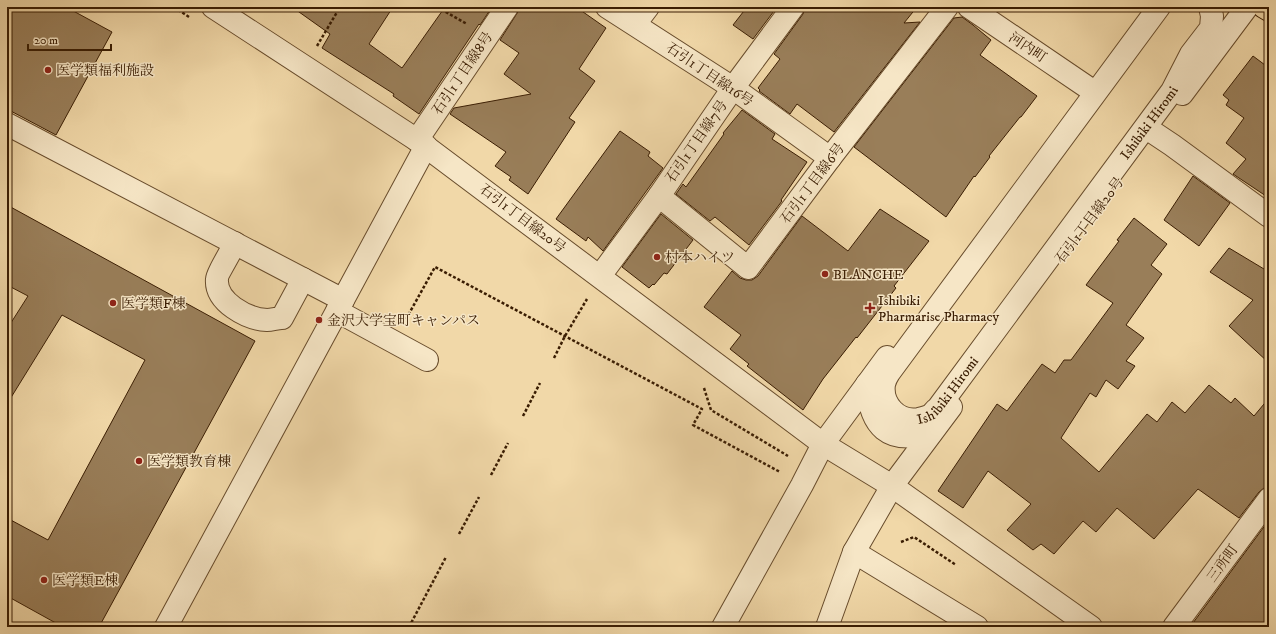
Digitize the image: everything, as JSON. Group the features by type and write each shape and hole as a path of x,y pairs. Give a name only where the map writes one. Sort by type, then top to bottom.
{"main road":[{"path":"1264,7 1269,10"}],"street":[{"name":"石引1丁目線20号","path":"213,7 422,143 595,284 823,444 892,486 1247,7"},
{"name":"石引1丁目線8号","path":"166,627 340,306 422,143 507,7"},
{"name":"石引1丁目線16号","path":"608,7 641,16 734,88 830,158"},
{"name":"石引1丁目線7号","path":"595,284 793,7"},
{"name":"石引1丁目線6号","path":"659,196 748,268 830,158 947,7"},
{"name":"河内町","path":"969,7 1087,87"},
{"path":"723,627 802,485 823,444 1146,7"},
{"name":"Ishibiki Hiromi","path":"1159,7 889,372 884,385 884,395 888,405 896,414 908,419 916,420 931,414 938,408 1172,91 1191,54 1211,28 1212,16 1210,7"},
{"path":"7,124 303,279 340,306 427,360"},
{"path":"1154,133 1269,216"},
{"path":"235,243 217,278 220,293 230,306 252,318 268,320 282,318 303,279"},
{"path":"866,384 873,416 878,424 885,430 898,436 912,438 931,434"},
{"path":"827,627 854,552 892,486 1091,627"},
{"name":"三所町","path":"1174,627 1269,499"},
{"path":"854,552 977,627"}],"path":[{"path":"305,67 340,7"},
{"path":"437,7 488,36"},
{"path":"404,324 435,267 702,409 693,425 780,472"},
{"path":"554,358 595,284"},
{"path":"523,416 540,383"},
{"path":"491,475 508,443"},
{"path":"459,534 479,497"},
{"path":"409,627 446,557"}],"building":[{"name":"医学類福利施設","path":"7,7 66,7 112,32 56,135 7,109"},
{"path":"292,7 393,7 369,44 402,68 445,7 492,7 419,114 393,96 394,94 322,48 330,34"},
{"path":"521,7 576,7 606,28 579,69 595,81 569,118 575,122 528,194 509,180 511,177 495,166 506,152 450,114 454,108 531,94 504,74 519,53 500,40"},
{"path":"747,7 777,7 753,39 733,25"},
{"path":"805,7 917,7 904,23 920,22 834,132 797,104 790,114 759,91 760,90 758,88 780,59 774,54 803,14"},
{"path":"962,17 991,40 980,55 1037,96 989,156 990,157 975,177 974,176 946,217 854,147 954,18"},
{"path":"1253,56 1269,68 1269,198 1233,174 1246,159 1226,143 1244,118 1226,105 1229,100 1223,95"},
{"path":"742,110 775,134 772,139 807,162 781,200 782,201 749,245 715,217 710,221 676,194 683,184 686,187 724,134 723,133"},
{"path":"620,131 650,152 648,156 663,168 603,251 588,237 586,241 556,219"},
{"path":"1193,176 1230,203 1199,246 1164,220"},
{"path":"7,205 255,341 99,627 63,627 7,596 7,518 48,540 145,360 62,315 7,404 7,329 28,296 7,285"},
{"path":"880,209 929,241 894,286 896,288 823,379 803,410 747,366 749,364 730,349 741,335 704,307 732,271 740,278 746,280 752,280 758,276 802,216 848,251"},
{"name":"村本ハイツ","path":"661,214 693,240 667,274 664,273 654,285 653,284 649,288 622,267"},
{"path":"1134,218 1167,244 1151,265 1162,274 1126,325 1144,338 1126,361 1135,366 1118,389 1106,380 1096,397 1090,393 1061,438 1099,472 1147,414 1157,422 1172,402 1185,413 1209,385 1231,403 1235,398 1254,416 1269,398 1269,487 1264,488 1259,492 1239,518 1198,489 1154,539 1117,508 1096,532 1083,521 1054,554 1041,544 1033,550 1007,530 1031,504 988,471 963,508 938,491 997,404 1007,411 1042,364 1055,373 1064,360 1071,360 1113,303 1086,285 1119,241 1117,240"},
{"path":"1229,248 1269,272 1269,363 1229,326 1253,300 1210,272"},
{"path":"1269,520 1269,627 1190,627"}],"place":[{"name":"医学類福利施設","path":"48,70"},
{"name":"村本ハイツ","path":"657,257"},
{"name":"BLANCHE","path":"825,274"},
{"name":"医学類F棟","path":"113,303"},
{"name":"Ishibiki Pharmarise Pharmacy","path":"870,308"},
{"name":"金沢大学宝町キャンパス","path":"319,320"},
{"name":"医学類教育棟","path":"139,461"},
{"name":"医学類E棟","path":"44,580"}]}
